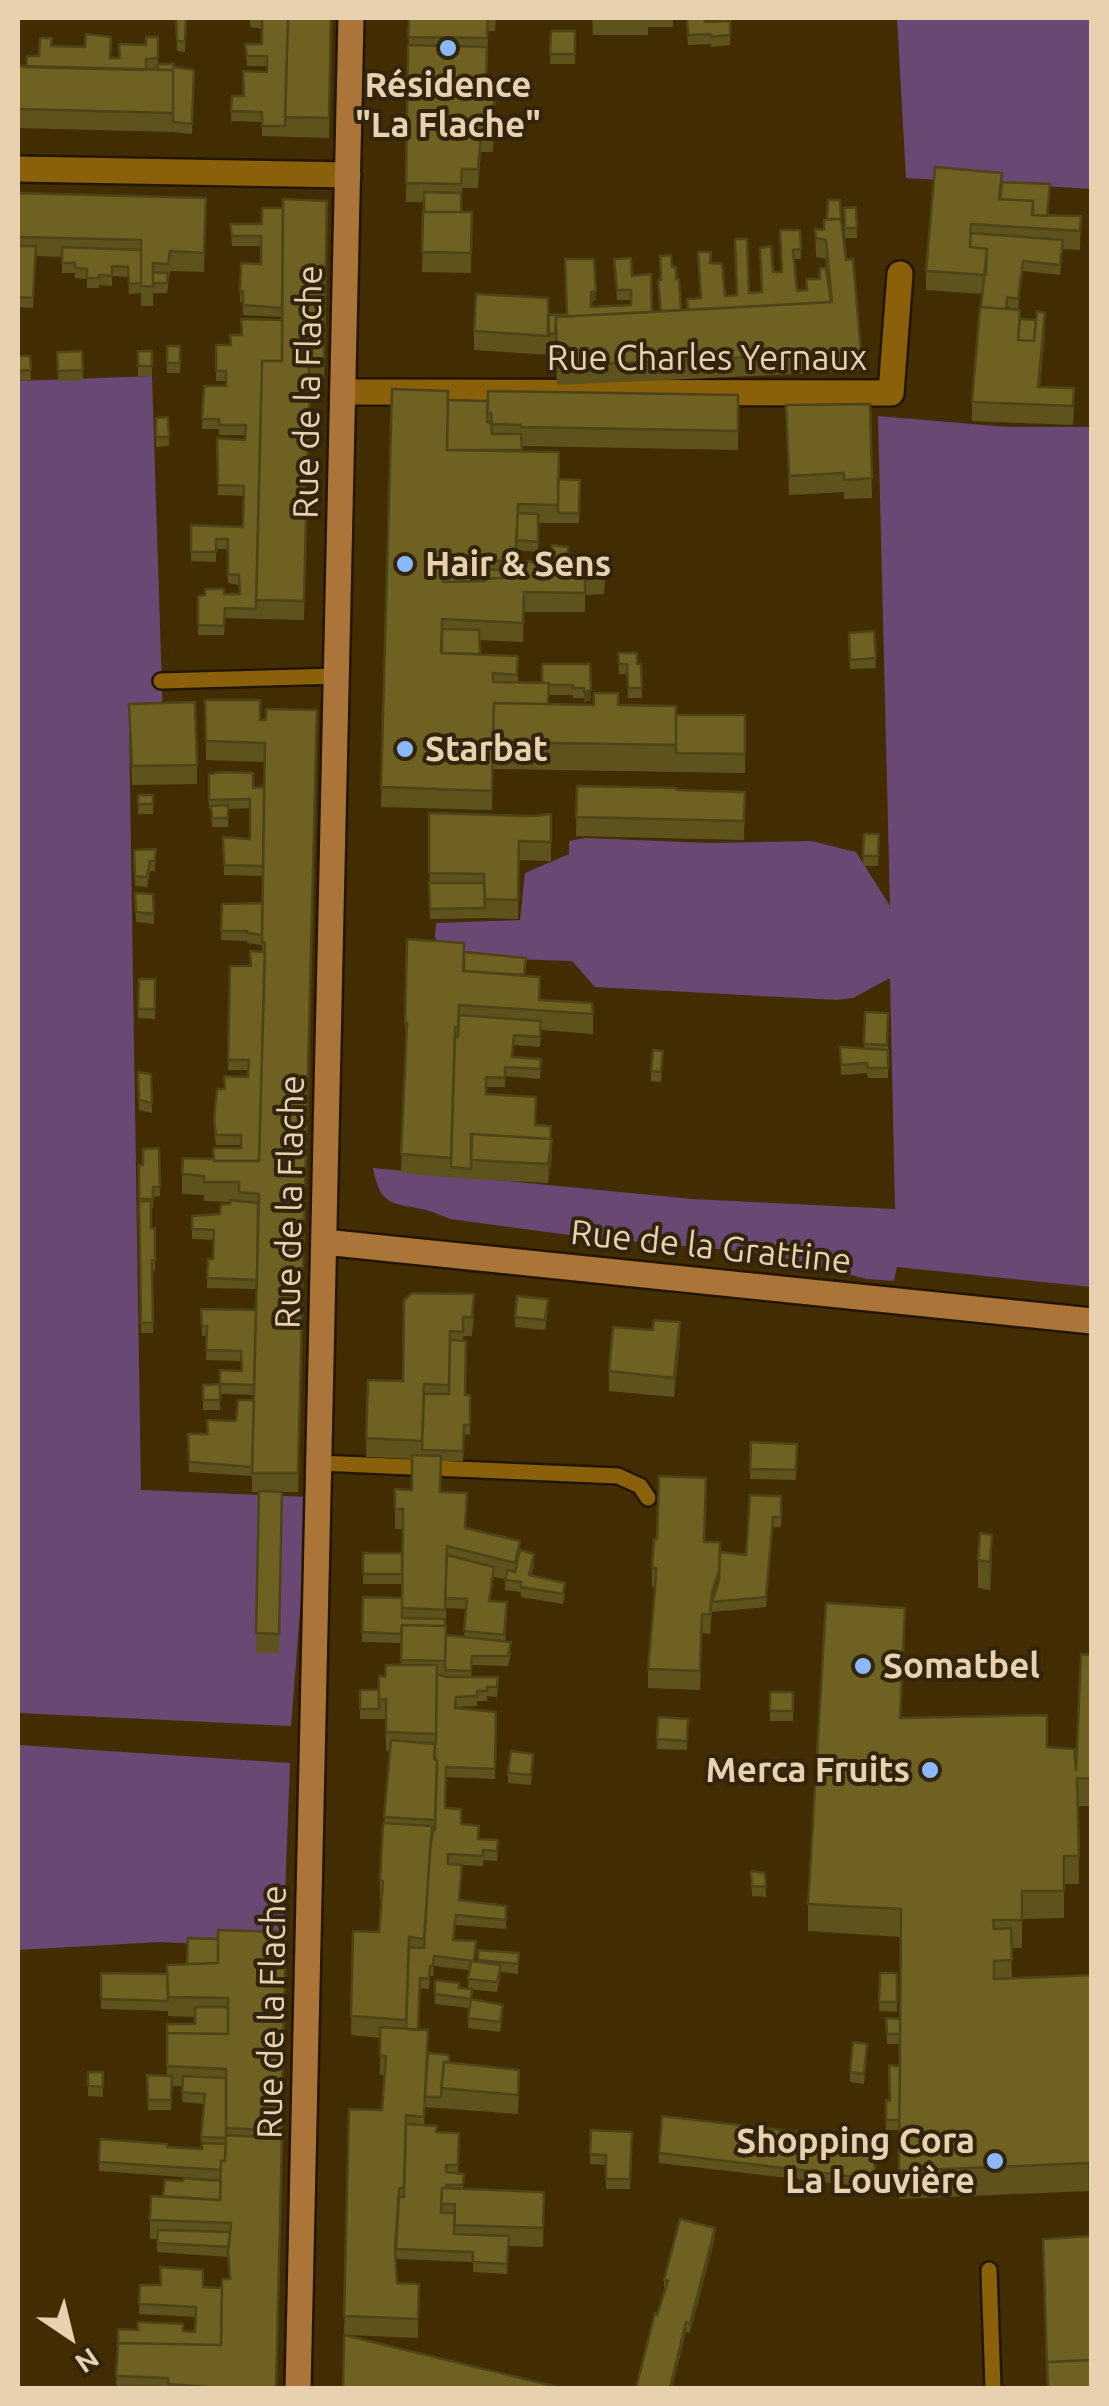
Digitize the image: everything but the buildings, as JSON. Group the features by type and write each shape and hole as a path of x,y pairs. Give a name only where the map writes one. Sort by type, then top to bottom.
{"street":[{"name":"Rue de la Flache","path":"298,2388 352,18"},
{"path":"18,169 348,175"},
{"name":"Rue Charles Yernaux","path":"343,392 891,393 900,274"},
{"name":"Rue de la Grattine","path":"324,1242 1092,1321"}],"lane":[{"path":"162,681 337,676"},
{"path":"319,1462 618,1476 640,1486 648,1498"},
{"path":"989,2270 992,2388"}],"shaded area":[{"path":"897,18 1091,18 1091,189 906,178"},
{"path":"152,376 163,720 129,723 141,1490 309,1497 291,1726 18,1713 18,381"},
{"path":"878,416 1007,427 1091,427 1091,1287 897,1267 894,1281 867,1279 764,1253 591,1238 450,1219 390,1201 380,1190 373,1168 692,1199 895,1209 890,978 853,998 836,1000 595,987 572,961 445,957 435,937 436,923 520,920 525,873 569,854 569,841 585,838 712,843 811,841 856,852 890,906"},
{"path":"18,1745 290,1763 283,1948 161,1942 18,1950"}],"place":[{"name":"Résidence \"La Flache\"","path":"448,48"},
{"name":"Hair & Sens","path":"405,564"},
{"name":"Starbat","path":"405,749"},
{"name":"Somatbel","path":"863,1666"},
{"name":"Merca Fruits","path":"930,1770"},
{"name":"Shopping Cora La Louvière","path":"995,2161"}]}
